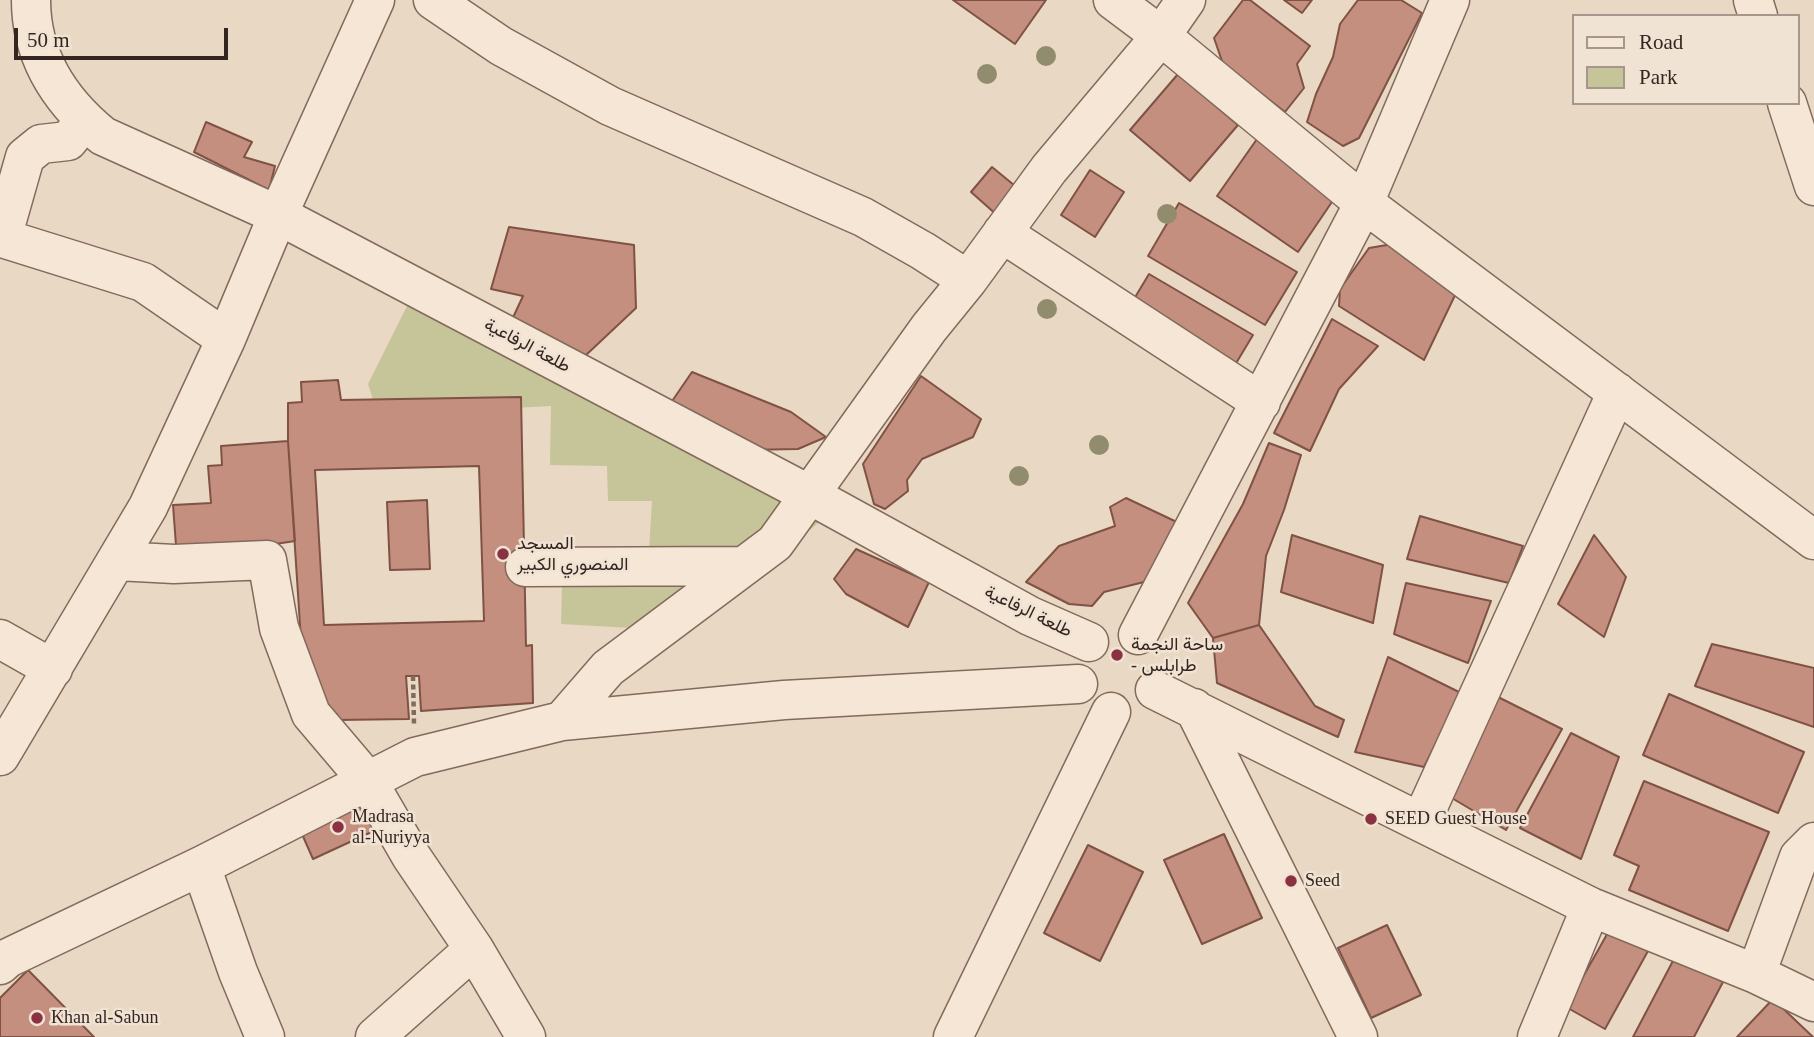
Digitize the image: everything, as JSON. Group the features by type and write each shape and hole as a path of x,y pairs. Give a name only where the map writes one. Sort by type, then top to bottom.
{"street":[{"name":"طلعة الرفاعية","path":"31,0 31,24 42,60 55,86 84,121 103,136 278,215 810,495 1030,616 1089,642"},
{"path":"0,756 148,508 376,0"},
{"path":"433,0 501,46 610,106 863,218 968,280"},
{"path":"1113,0 1161,36 1364,203 1814,540"},
{"path":"562,721 608,668 775,543 929,328 968,280 1049,169 1161,36 1186,0"},
{"path":"1138,635 1364,203 1450,0"},
{"path":"1788,105 1814,186"},
{"path":"84,121 68,141 41,144 24,157 2,238 143,282 226,339"},
{"path":"1002,233 1261,402"},
{"path":"1421,822 1617,392"},
{"path":"117,561 174,564 267,560 279,628 311,715 367,780 411,856 474,949 526,1037"},
{"path":"525,567 743,566"},
{"path":"1112,630 1138,635 1148,643 1159,666 1155,690 1136,708 1122,712 1111,712 1090,703 1078,684 1077,661 1089,642 1099,634 1112,630"},
{"path":"0,639 53,669"},
{"path":"3,959 201,866 415,757 562,721 784,700 1078,684"},
{"path":"1155,690 1591,907 1756,974 1814,1002"},
{"path":"1194,708 1358,1037"},
{"path":"953,1037 1111,712"},
{"path":"1756,974 1799,857 1814,842"},
{"path":"201,866 238,972 265,1037"},
{"path":"1537,1037 1591,907"},
{"path":"375,1037 474,949"}],"path":[{"path":"413,676 415,757"}],"green space":[{"path":"412,296 828,515 645,665 631,628 561,624 562,587 647,584 652,501 608,501 607,466 550,465 551,406 378,415 368,384"}],"building":[{"path":"953,0 1046,0 1015,44"},
{"path":"1243,0 1250,0 1310,46 1297,64 1304,88 1285,112 1223,64 1214,38"},
{"path":"1284,0 1312,0 1302,13"},
{"path":"1358,0 1401,0 1422,13 1359,138 1343,146 1307,122 1333,57 1340,24"},
{"path":"1178,74 1238,125 1190,181 1130,130"},
{"path":"206,122 252,142 244,157 275,166 269,190 194,152"},
{"path":"1257,139 1338,193 1298,252 1217,196"},
{"path":"992,167 1020,190 998,216 971,192"},
{"path":"1090,170 1124,192 1095,237 1061,215"},
{"path":"1179,203 1297,272 1265,325 1148,256"},
{"path":"509,227 634,245 636,308 585,356 509,326 523,296 491,289"},
{"path":"1393,244 1458,289 1424,360 1339,306 1340,289 1369,248"},
{"path":"1149,274 1253,335 1235,365 1131,304"},
{"path":"1332,319 1378,346 1339,389 1310,451 1274,433"},
{"path":"692,372 791,412 826,437 798,449 745,450 668,407"},
{"path":"921,376 981,419 973,437 922,459 907,480 908,491 885,509 874,504 863,464"},
{"name":"المسجد المنصوري الكبير","path":"338,380 341,400 521,397 526,646 532,645 533,703 421,711 419,676 406,676 409,719 337,720 337,714 316,714 301,640 288,441 288,403 302,402 301,382","holes":["479,466 484,621 324,625 315,470"]},
{"path":"288,441 295,541 177,559 173,505 211,503 208,466 222,465 221,446"},
{"path":"1269,443 1301,455 1266,556 1259,625 1213,638 1188,603 1243,504"},
{"path":"1126,498 1181,524 1148,581 1104,592 1092,606 1069,604 1026,582 1059,546 1115,526 1110,507"},
{"path":"427,500 430,569 390,570 387,502"},
{"path":"1420,516 1523,546 1509,583 1407,559"},
{"path":"1292,535 1383,565 1373,623 1281,592"},
{"path":"1594,535 1626,577 1604,637 1558,604"},
{"path":"856,549 929,582 908,627 846,594 834,579"},
{"path":"1406,583 1491,601 1468,663 1394,634"},
{"path":"1259,625 1315,706 1344,720 1338,737 1217,683 1213,638"},
{"path":"1712,644 1814,668 1814,727 1695,686"},
{"path":"1388,657 1461,693 1424,767 1355,752"},
{"path":"1669,694 1804,752 1778,813 1643,755"},
{"path":"1496,696 1562,729 1506,830 1450,797"},
{"path":"1571,733 1619,757 1581,859 1520,828"},
{"path":"1644,781 1769,832 1728,931 1629,890 1639,866 1614,855"},
{"name":"Madrasa al-Nuriyya","path":"363,795 378,829 313,859 298,825"},
{"path":"1224,834 1262,918 1202,944 1164,860"},
{"path":"1088,845 1143,872 1100,961 1044,933"},
{"path":"1387,925 1421,995 1371,1018 1338,948"},
{"path":"1610,929 1648,951 1605,1029 1566,1007"},
{"path":"1675,957 1723,982 1694,1037 1633,1037"},
{"name":"Khan al-Sabun","path":"28,970 94,1037 0,1037 0,998"},
{"path":"1773,999 1813,1037 1737,1037"}],"place":[{"name":"المسجد المنصوري الكبير","path":"503,554"},
{"name":"ساحة النجمة - طرابلس","path":"1117,655"},
{"name":"SEED Guest House","path":"1371,819"},
{"name":"Madrasa al-Nuriyya","path":"338,827"},
{"name":"Seed","path":"1291,881"},
{"name":"Khan al-Sabun","path":"37,1018"}]}
